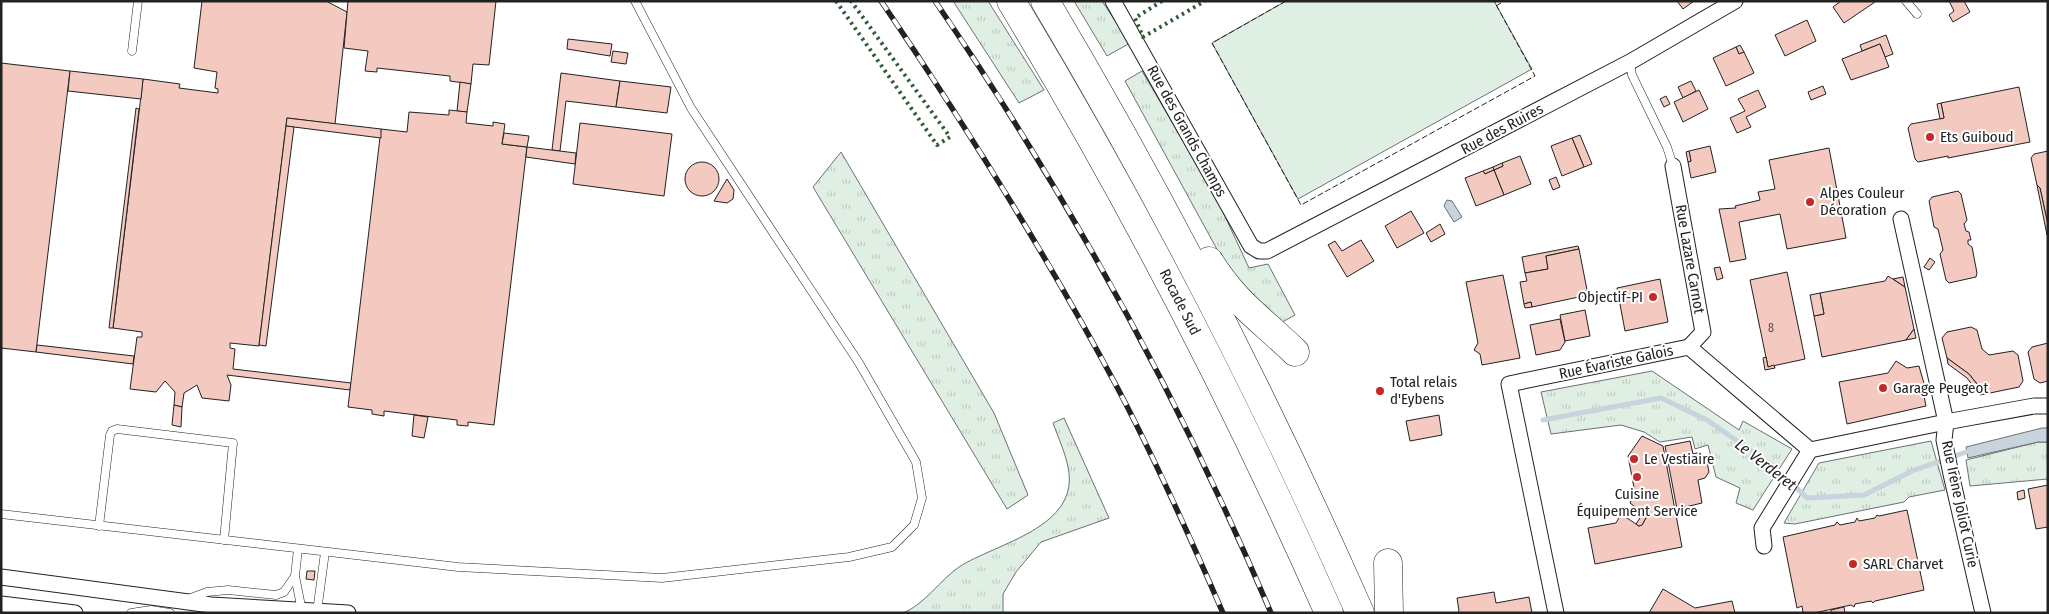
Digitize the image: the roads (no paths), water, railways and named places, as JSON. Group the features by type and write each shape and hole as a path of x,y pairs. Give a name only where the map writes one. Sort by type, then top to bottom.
{"highway":[{"name":"Rocade Sud","path":"1011,1 1096,146 1165,273 1275,493 1329,613"},
{"name":"Rocade Sud","path":"1045,1 1196,267 1277,430 1360,613"},
{"path":"1077,55 1229,292 1248,312 1295,352"},
{"path":"1388,563 1389,613"}],"street":[{"name":"Rue des Grands Champs","path":"1113,1 1251,246 1259,251 1267,251"},
{"name":"Rue des Ruires","path":"1267,251 1630,62 1735,1"},
{"name":"Rue Lazare Carnot","path":"1673,166 1703,332 1689,347"},
{"name":"Rue Irène Joliot Curie","path":"1901,219 1946,422 1944,440 1951,474 1983,613"},
{"name":"Rue Évariste Galois","path":"1556,613 1509,384 1689,347 1810,450"},
{"path":"1764,546 1762,528 1810,450 1946,422 2043,405"},
{"path":"1,577 173,606 340,612"},
{"path":"1,604 75,613"}],"lane":[{"path":"132,51 138,1"},
{"path":"1,514 298,549 510,571 662,578 849,557 892,546 914,526 922,498 916,462 859,363 691,108 635,1"},
{"path":"1906,1 1917,14"},
{"path":"1630,62 1632,75 1667,147 1673,166"},
{"path":"99,526 110,435 114,429 136,431 233,443 224,540"},
{"path":"131,613 173,606 207,592 228,590 276,596 284,592 295,576 298,549"},
{"path":"310,612 325,552"},
{"path":"295,576 310,612"}],"waterway":[{"name":"Le Verderet","path":"1543,420 1661,398 1707,420 1773,466 1807,498 1864,495 1912,471 1972,450"}],"railway":[{"path":"881,1 944,95 1034,239 1090,337 1159,471 1223,613"},
{"path":"935,1 1031,148 1076,223 1118,299 1198,454 1236,533 1271,613"}],"place":[{"name":"Ets Guiboud","path":"1930,137"},
{"name":"Alpes Couleur Décoration","path":"1810,202"},
{"name":"Objectif-PI","path":"1653,297"},
{"name":"Garage Peugeot","path":"1883,388"},
{"name":"Total relais d'Eybens","path":"1380,391"},
{"name":"Le Vestiaire","path":"1634,459"},
{"name":"Cuisine Équipement Service","path":"1637,477"},
{"name":"SARL Charvet","path":"1853,564"}]}
